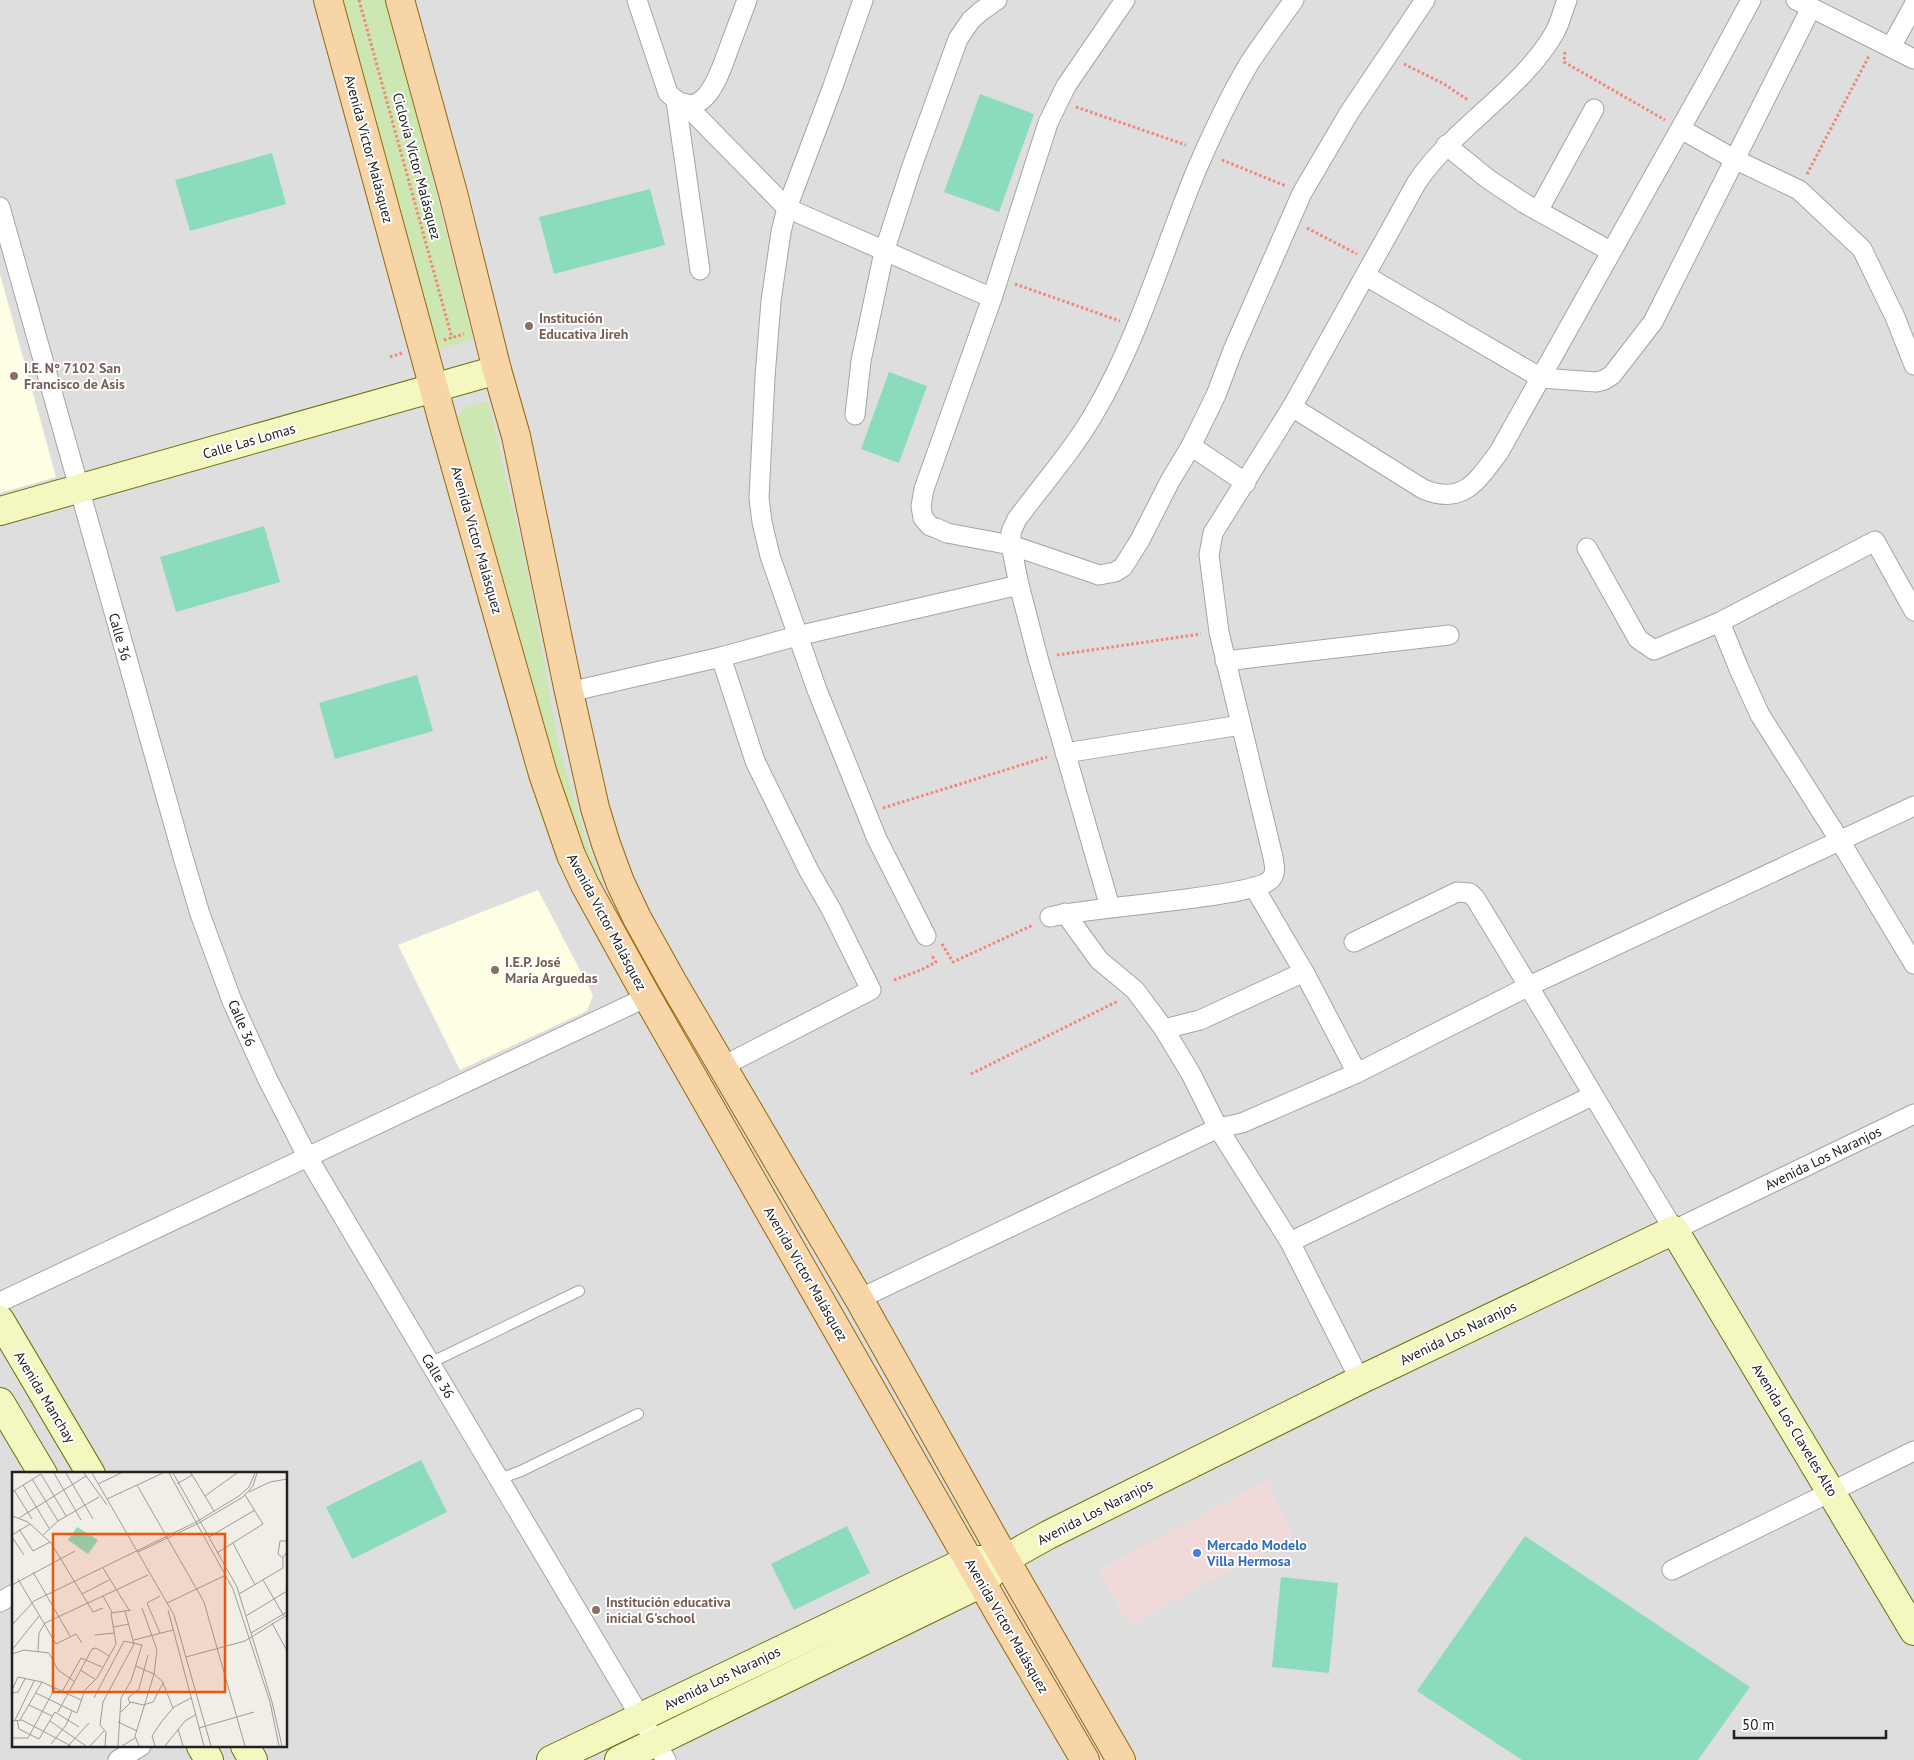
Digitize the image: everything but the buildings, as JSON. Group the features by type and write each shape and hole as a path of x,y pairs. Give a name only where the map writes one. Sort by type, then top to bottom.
{"main road":[{"name":"Avenida Victor Malásquez","path":"328,0 434,389 554,810 571,855 585,885 647,997 1085,1760"},
{"name":"Avenida Victor Malásquez","path":"400,0 453,193 496,370 516,436 595,808 620,882 637,918 672,981 859,1299 1005,1559 1121,1760"}],"street":[{"path":"637,0 668,93 680,102 787,208 992,298"},
{"path":"680,102 694,104 701,101 713,87 747,0"},
{"path":"863,0 787,208 777,253 771,301 763,403 759,498 762,522 770,556 797,636 876,839 930,945"},
{"path":"855,415 861,361 884,252 912,166 958,39 971,20 997,0"},
{"path":"1125,0 1066,86 1056,104 1041,143 992,298 924,489 921,512 923,518 930,526 947,533 1011,545 1099,575 1115,572 1123,567 1140,540 1170,481 1191,446 1216,395 1233,350 1302,193 1349,113 1425,0"},
{"path":"1110,907 1057,755 1019,584 1011,545 1011,532 1016,519 1067,454 1095,412 1118,368 1136,327 1195,173 1217,124 1251,62 1294,0"},
{"path":"1057,915 1110,907 1191,899 1254,887 1268,882 1272,878 1275,870 1225,661 1209,555 1213,533 1246,483 1292,406 1418,182 1446,145 1481,114 1520,75 1545,46 1556,31 1567,0"},
{"path":"1292,406 1424,489 1435,494 1452,494 1470,488 1499,452 1610,251 1681,129 1751,0"},
{"path":"1366,276 1541,378 1596,382 1604,380 1612,375 1653,322 1734,159 1803,4 1914,59"},
{"path":"1891,47 1914,6"},
{"path":"680,102 700,270"},
{"path":"1538,211 1594,108"},
{"path":"1681,129 1734,159 1799,190 1862,249 1895,317 1914,365"},
{"path":"1446,145 1488,179 1538,211 1610,251"},
{"name":"Calle 36","path":"0,207 78,490 203,923 249,1040 307,1156 661,1752"},
{"name":"Calle Las Lomas","path":"0,511 496,370"},
{"path":"1191,446 1246,483"},
{"path":"1587,548 1638,639 1654,650 1720,622 1875,541 1914,611"},
{"path":"569,692 1019,584"},
{"path":"1720,622 1760,715 1840,841 1914,964"},
{"path":"1225,661 1449,635"},
{"path":"721,656 755,761 809,871 831,909 871,990 723,1066"},
{"path":"1057,755 1241,725"},
{"path":"859,1299 1218,1128 1242,1123 1357,1073 1529,986 1914,806"},
{"path":"1254,887 1304,972 1357,1073"},
{"path":"1354,942 1457,892 1470,893 1475,898 1529,986 1592,1096 1674,1230"},
{"path":"1057,915 1099,960 1135,990 1164,1029 1191,1074 1218,1128 1290,1242 1360,1380"},
{"path":"1164,1029 1200,1020 1304,972"},
{"path":"0,1302 647,997"},
{"path":"1290,1242 1592,1096"},
{"name":"Avenida Los Naranjos","path":"551,1760 640,1718 1005,1559 1056,1531 1360,1380 1914,1114"},
{"name":"Avenida Los Claveles Alto","path":"1674,1230 1914,1631"},
{"name":"Avenida Manchay","path":"0,1320 90,1472"},
{"path":"0,1402 42,1472"},
{"path":"1672,1570 1914,1451"},
{"name":"Avenida Los Naranjos","path":"620,1760 661,1752 976,1571"},
{"path":"0,1602 12,1595"},
{"path":"118,1760 138,1748"},
{"path":"202,1748 209,1760"},
{"path":"246,1748 253,1760"}],"lane":[{"path":"430,1363 579,1291"},
{"path":"499,1479 521,1471 638,1414"}],"path":[{"name":"Ciclovía Víctor Malásquez","path":"359,0 452,338"},
{"path":"1390,51 1404,64 1458,93 1481,114"},
{"path":"1803,182 1870,52"},
{"path":"1564,62 1681,129"},
{"path":"1071,113 1074,106 1189,146"},
{"path":"1215,156 1291,188"},
{"path":"1302,225 1363,257"},
{"path":"998,278 1136,327"},
{"path":"1056,656 1199,634"},
{"path":"880,809 1057,755"},
{"path":"894,980 922,970 936,962 930,945 941,943 953,962 1057,915"},
{"path":"971,1074 1127,997"}],"shaded area":[{"path":"0,0 1914,0 1914,1760 0,1760"},
{"name":"I.E. N° 7102 San Francisco de Asis","path":"0,274 56,477 0,493"},
{"name":"I.E.P. José María Arguedas","path":"538,890 593,995 587,1011 460,1070 398,945"},
{"name":"Mercado Modelo Villa Hermosa","path":"1266,1481 1295,1536 1129,1625 1099,1570"}],"green space":[{"path":"343,0 388,0 473,340 437,349"},
{"path":"980,94 1034,114 999,212 944,192"},
{"path":"272,153 286,204 190,231 175,180"},
{"path":"650,189 665,245 554,274 539,217"},
{"path":"889,372 927,386 899,463 861,449"},
{"path":"485,402 489,404 531,588 558,742 586,840 607,897 577,843 457,422 458,416 463,409 470,405"},
{"path":"264,526 280,582 176,612 160,557"},
{"path":"417,675 433,731 335,759 319,703"},
{"path":"421,1460 447,1512 352,1559 326,1507"},
{"path":"847,1526 870,1573 794,1610 771,1564"},
{"path":"1525,1536 1750,1687 1698,1760 1522,1760 1417,1691"},
{"path":"1281,1577 1338,1583 1329,1673 1272,1667"}],"place":[{"name":"Institución Educativa Jireh","path":"529,326"},
{"name":"I.E. N° 7102 San Francisco de Asis","path":"14,376"},
{"name":"I.E.P. José María Arguedas","path":"495,970"},
{"name":"Mercado Modelo Villa Hermosa","path":"1197,1553"},
{"name":"Institución educativa inicial G'school","path":"596,1610"}]}
